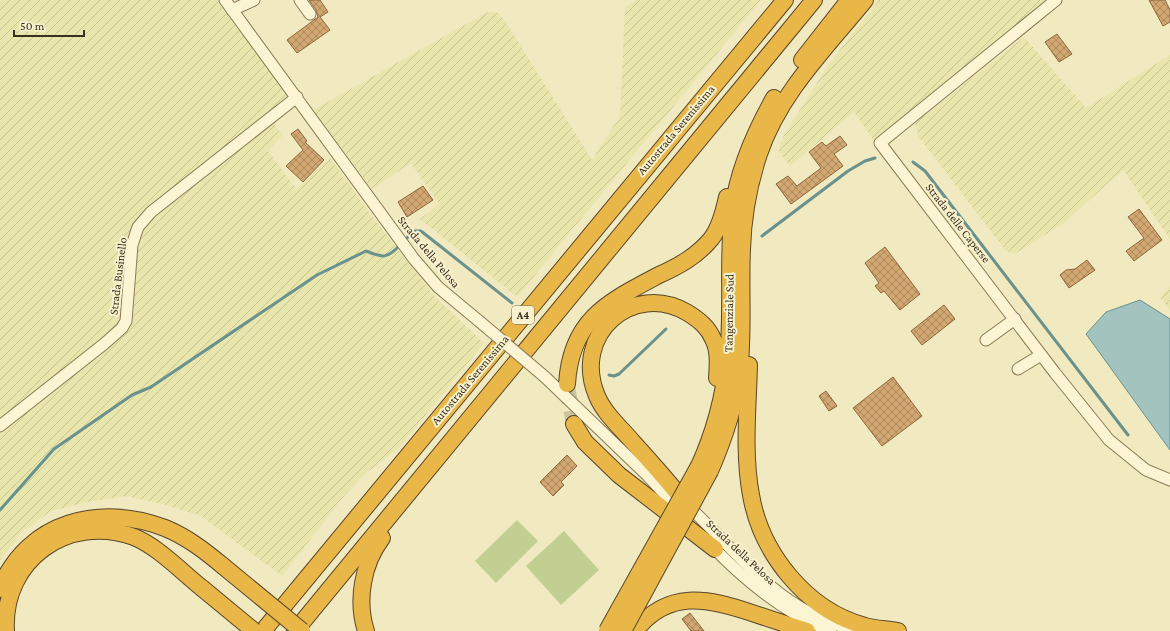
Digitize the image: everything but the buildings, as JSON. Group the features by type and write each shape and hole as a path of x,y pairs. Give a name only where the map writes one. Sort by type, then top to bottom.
{"highway":[{"name":"Autostrada Serenissima","path":"263,631 784,0"},
{"name":"Autostrada Serenissima","path":"295,631 814,0"},
{"name":"Tangenziale Sud","path":"607,631 705,468 709,444 722,399 728,357 730,247 736,196 753,140 776,94 849,0"},
{"name":"Tangenziale Sud","path":"623,631 731,417 740,372 742,249 744,220 751,181 760,152 785,99 864,0"},
{"path":"567,384 568,369 574,346 590,320 604,306 620,296 684,263 700,251 712,238 720,222 740,152 751,128 762,110 776,94"},
{"path":"742,249 750,313 748,467 751,496 767,543 781,567 803,591 822,605 845,618 865,626 898,631"},
{"path":"687,505 659,470 604,408 594,389 589,366 593,347 599,333 610,321 623,311 644,304 666,304 682,310 699,320 714,340 718,360 717,388 708,426 709,444"},
{"path":"366,631 362,608 362,587 369,560 375,548 551,320"},
{"path":"6,631 6,616 10,598 16,581 28,563 49,545 79,533 112,532 136,538 151,547 253,631 493,352"},
{"path":"574,424 585,442 619,475 715,549"},
{"path":"0,590 18,558 39,538 70,524 105,517 136,519 166,528 189,540 302,631"},
{"path":"635,631 657,610 676,602 693,599 714,601 807,631"}],"street":[{"name":"Strada della Pelosa","path":"225,0 414,259 438,287 545,377 647,475 715,549 776,602 804,620 831,631"},
{"path":"232,10 254,0"},
{"path":"300,0 310,14"},
{"name":"Strada delle Caperse","path":"1056,0 880,143 1041,355 1109,440 1146,470 1170,480"},
{"name":"Strada Businello","path":"0,426 104,344 122,328 126,321 132,245 138,227 151,212 297,97"},
{"path":"986,340 1015,319"},
{"path":"1018,369 1041,355"},
{"name":"Strada della Pelosa","path":"647,475 687,505 741,561 774,590 809,614 859,631"}],"shaded area":[{"path":"0,0 218,0 291,98 137,220 130,234 127,245 122,319 118,328 0,421"},
{"path":"636,0 761,0 517,297 420,219 439,204 411,163 372,189 313,110 488,12 498,13 505,21 592,160 620,116 625,7"},
{"path":"879,0 1049,0 874,141 854,112 790,166 778,150 784,135 829,64"},
{"path":"1024,37 1086,108 1170,55 1170,239 1123,170 1065,222 1015,254 1006,251 918,136 915,123"},
{"path":"273,121 282,136 268,151 296,189 330,158 380,227 435,297 484,343 399,448 366,473 345,495 282,576 201,516 163,504 126,496 87,502 51,511 23,531 0,560 0,431 122,334 135,246 140,232 148,220"},
{"path":"1170,287 1170,310 1160,297"}],"green space":[{"path":"517,520 538,541 496,583 475,561"},
{"path":"564,531 599,570 561,605 526,566"}],"water":[{"path":"1140,300 1170,319 1170,450 1086,334 1106,312"}],"waterway":[{"path":"762,236 848,171 865,161 875,158"},
{"path":"913,162 925,171 1128,435"},
{"path":"404,241 414,231 421,231 512,303"},
{"path":"0,510 54,449 132,395 151,387 317,275 366,251 384,256 392,253 400,245"},
{"path":"609,375 614,376 619,374 666,329"}],"tunnel":[{"path":"567,387 574,424"}]}
